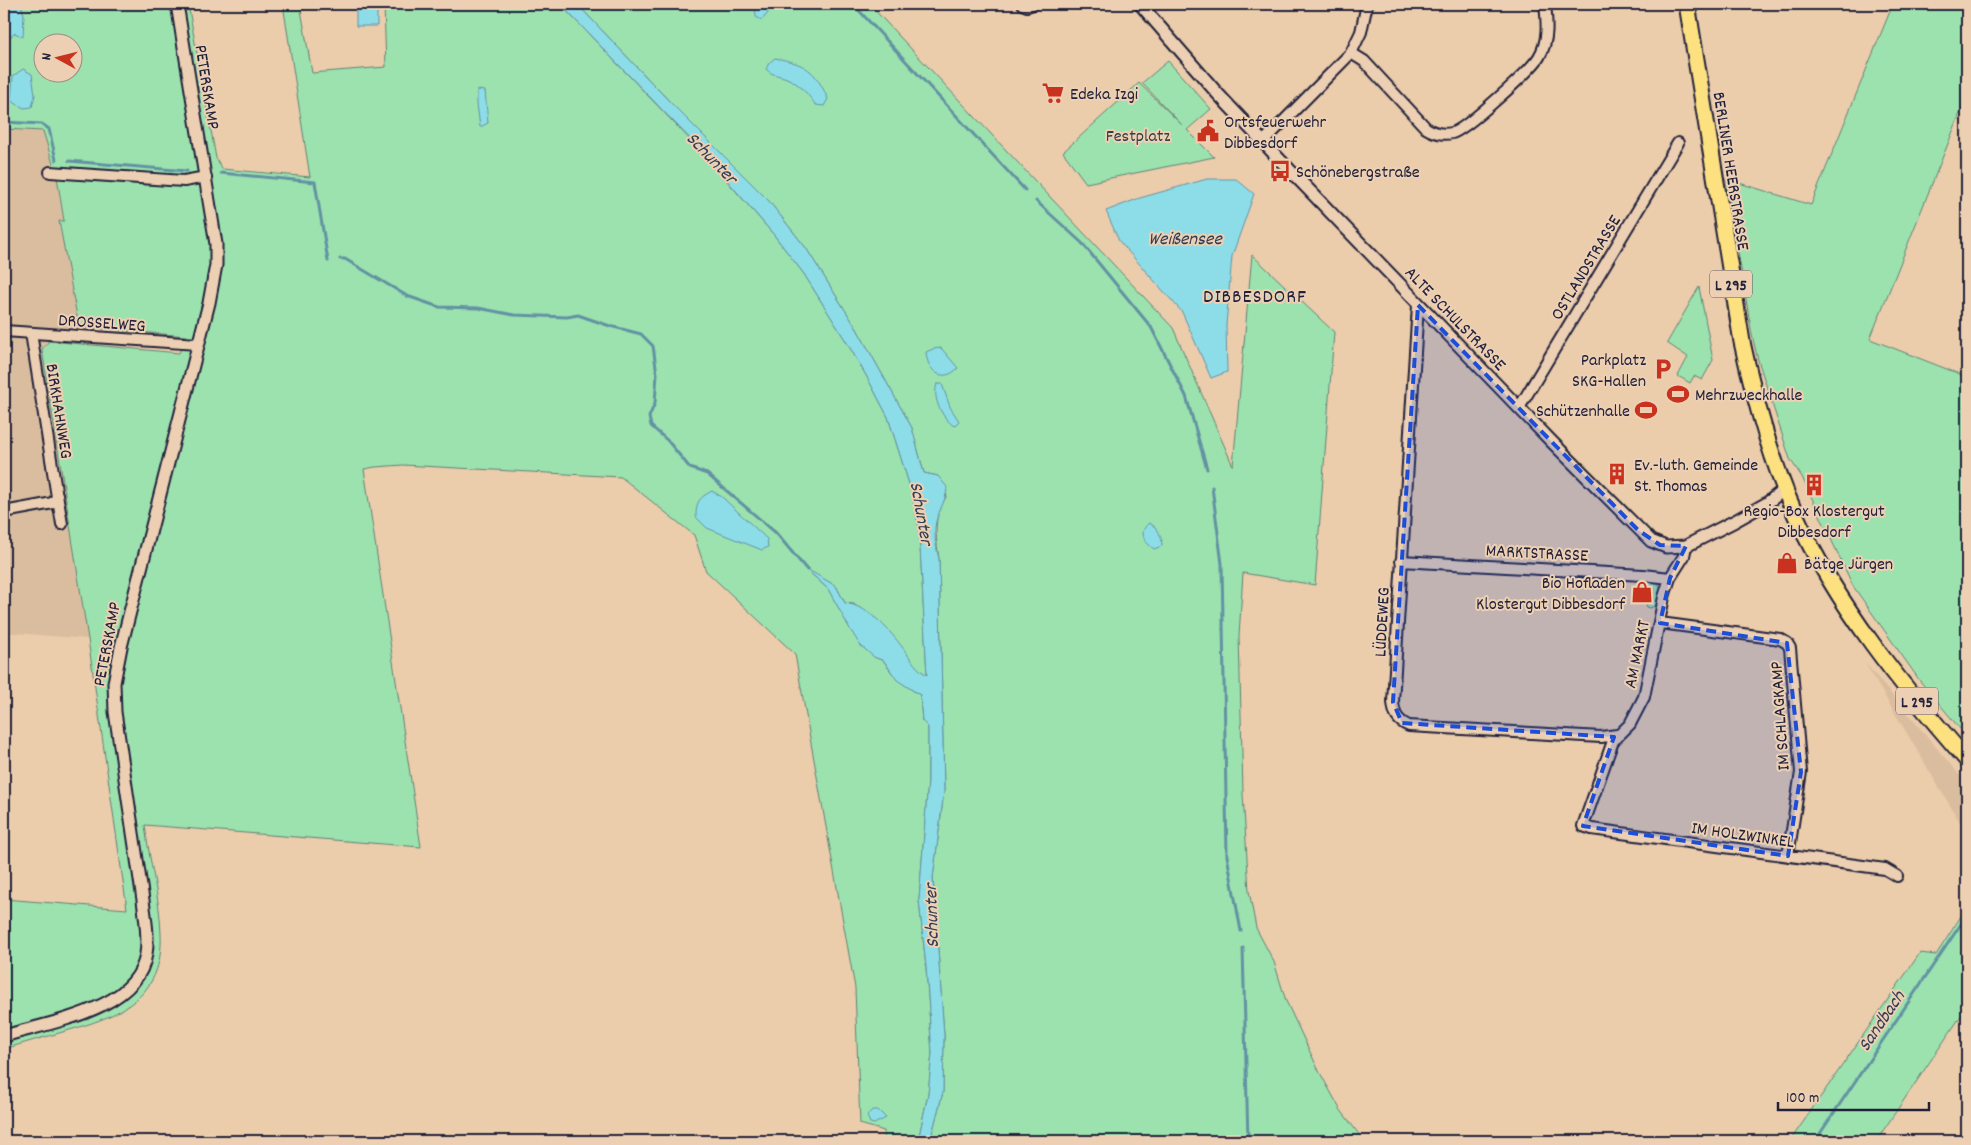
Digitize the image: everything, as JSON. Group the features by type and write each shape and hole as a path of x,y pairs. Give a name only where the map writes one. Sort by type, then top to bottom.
{"main road":[{"name":"BERLINER HEERSTRASSE","path":"1687,4 1734,305 1767,438 1785,489 1809,543 1837,592 1870,640 1928,716 1967,760"}],"street":[{"name":"PETERSKAMP","path":"4,1036 76,1015 112,1000 132,984 139,975 146,953 146,926 113,697 114,683 119,654 211,298 217,254 177,4"},
{"path":"1022,4 1028,6 1033,4"},
{"name":"ALTE SCHULSTRASSE","path":"1140,4 1213,89 1263,142 1418,305 1646,537 1656,544 1666,547 1686,546 1756,509 1785,489"},
{"path":"1263,142 1351,54 1361,32 1367,4"},
{"path":"1351,54 1364,61 1426,128 1433,132 1451,133 1460,130 1479,114 1538,57 1543,47 1546,33 1545,4"},
{"name":"OSTLANDSTRASSE","path":"1519,408 1678,143"},
{"path":"50,172 184,181 206,177"},
{"name":"LÜDDEWEG","path":"1418,305 1401,561 1394,712 1402,723 1409,726 1601,737 1617,735"},
{"name":"DROSSELWEG","path":"4,331 198,344"},
{"name":"BIRKHAHNWEG","path":"31,333 62,524"},
{"path":"4,512 53,503 57,494"},
{"name":"AM MARKT","path":"1583,826 1610,748 1617,735 1630,724 1644,697 1670,578 1684,556 1686,546"},
{"name":"MARKTSTRASSE","path":"1401,561 1643,574 1670,578"},
{"name":"IM SCHLAGKAMP","path":"1660,622 1780,639 1787,643 1790,648 1801,772 1788,856"},
{"name":"IM HOLZWINKEL","path":"1583,826 1592,829 1885,869 1897,876"}],"highlighted area":[{"path":"1418,305 1638,530 1660,545 1686,546 1670,578 1660,623 1787,643 1801,772 1788,856 1583,826 1614,737 1402,723 1393,702"}],"shaded area":[{"path":"4,129 43,131 57,177 64,221 59,221 79,327 78,345 49,341 42,349 88,639 4,632"},
{"path":"1865,663 1967,784 1967,834"}],"green space":[{"path":"4,4 188,4 216,158 222,169 310,177 283,4 300,4 312,73 386,67 384,4 560,4 700,150 774,235 804,274 846,341 888,417 911,490 919,528 927,675 917,669 906,653 854,604 845,603 836,586 807,570 828,589 837,605 874,657 884,661 899,680 920,695 922,721 928,727 928,781 919,900 932,1053 928,1094 918,1141 884,1141 884,1131 860,1124 855,988 795,654 706,571 694,535 621,477 403,465 364,469 421,847 145,825 159,906 161,934 160,956 155,974 146,989 120,1011 104,1019 4,1049 4,899 127,909 88,639 42,349 49,341 179,353 187,336 79,327 59,221 64,221 57,177 43,131 4,129"},
{"path":"577,4 869,4 1173,328 1233,466 1252,255 1334,332 1315,585 1243,573 1239,636 1243,794 1249,891 1256,928 1274,962 1286,1001 1319,1071 1340,1109 1364,1141 930,1141 943,1092 944,1035 933,878 944,791 939,559 936,527 939,511 947,496 938,476 924,473 912,428 857,329 806,248 768,200 670,102"},
{"path":"1893,4 1967,4 1967,96 1870,339 1967,377 1967,737 1920,681 1853,586 1802,477 1790,459 1758,360 1752,335 1726,179 1811,205"},
{"name":"Festplatz","path":"1168,61 1211,109 1187,130 1214,157 1086,183 1063,152 1139,83 1182,125 1142,83"},
{"path":"1699,287 1713,360 1702,380 1694,376 1690,383 1678,376 1688,357 1667,343"},
{"path":"1640,579 1656,582 1659,585 1661,593 1659,605 1647,607 1645,601 1646,584 1640,584"},
{"path":"1967,907 1967,1007 1876,1141 1790,1141 1920,953 1936,955"}],"water":[{"path":"4,4 21,4 24,15 23,37 15,33 4,42"},
{"path":"356,4 377,4 377,26 356,26"},
{"name":"Schunter","path":"560,4 577,4 670,102 768,200 806,248 857,329 912,428 924,473 938,476 947,487 947,492 937,517 935,532 939,559 944,791 933,878 944,1035 943,1092 930,1141 918,1141 928,1094 932,1053 919,900 928,781 928,727 922,721 920,695 897,680 884,661 874,657 860,645 828,589 805,568 836,586 845,603 854,605 880,622 894,636 915,665 927,675 919,528 911,490 888,417 846,341 804,274 774,235 700,149"},
{"path":"755,4 768,4 768,13 762,20 756,17"},
{"path":"775,58 795,63 809,70 819,81 828,99 824,106 816,105 804,90 793,81 771,73 766,69"},
{"path":"23,69 32,74 35,95 32,107 24,108 11,101 13,76"},
{"path":"477,90 485,91 488,123 480,127 477,104"},
{"name":"Weißensee","path":"1207,179 1236,179 1254,194 1232,256 1226,325 1227,372 1211,378 1182,312 1119,241 1106,211 1140,198"},
{"path":"941,348 958,368 947,375 942,375 933,370 927,359 926,352"},
{"path":"937,384 942,384 950,407 959,421 954,426 939,407 936,395"},
{"path":"712,491 722,497 767,539 768,547 762,550 707,528 696,517 699,501"},
{"path":"1149,523 1157,529 1161,539 1162,546 1154,549 1147,543 1143,533"},
{"path":"872,1110 878,1110 886,1118 874,1124 870,1123 867,1116"}],"waterway":[{"path":"853,4 1025,190"},
{"path":"4,122 42,124 49,129 56,160"},
{"path":"69,161 187,171"},
{"path":"221,173 315,182 328,261"},
{"path":"1036,201 1082,243 1151,327 1186,396 1207,469"},
{"path":"340,259 345,259 407,296 439,307 478,308 514,315 567,317 578,315 641,334 653,346 657,374 655,403 649,417 651,426 668,441 690,468 707,474 776,533 807,570"},
{"path":"1212,487 1222,564 1227,856 1241,931"},
{"name":"Sandbach","path":"1815,1141 1967,915"},
{"path":"1243,948 1248,1141"}],"place":[{"name":"Edeka Izgi","path":"1053,93"},
{"name":"Ortsfeuerwehr Dibbesdorf","path":"1208,131"},
{"name":"Schönebergstraße","path":"1280,171"},
{"name":"Parkplatz SKG-Hallen","path":"1663,369"},
{"name":"Mehrzweckhalle","path":"1678,394"},
{"name":"Schützenhalle","path":"1646,410"},
{"name":"Ev.-luth. Gemeinde St. Thomas","path":"1617,474"},
{"name":"Regio-Box Klostergut Dibbesdorf","path":"1814,485"},
{"name":"Bätge Jürgen","path":"1787,563"},
{"name":"Bio Hofladen Klostergut Dibbesdorf","path":"1642,592"}],"district":[{"name":"DIBBESDORF","path":"1255,295"}]}
